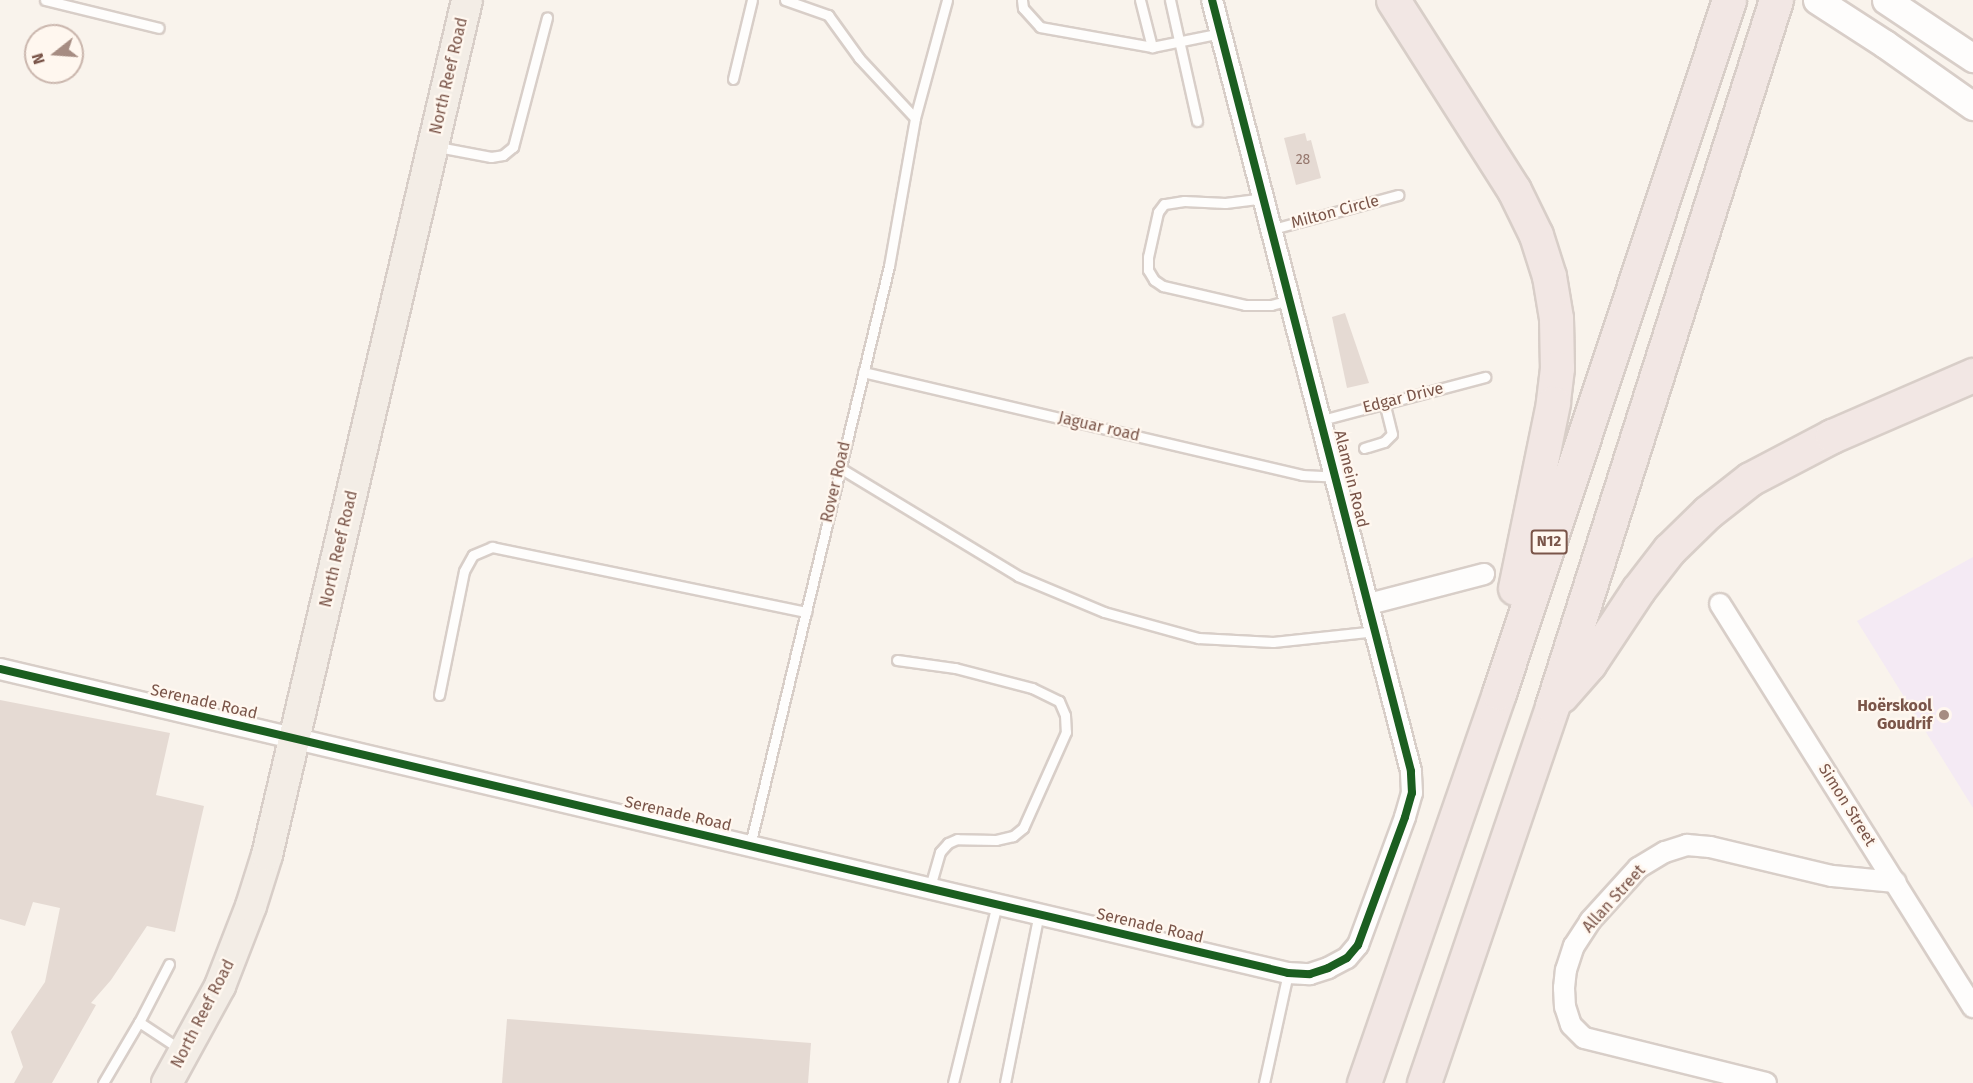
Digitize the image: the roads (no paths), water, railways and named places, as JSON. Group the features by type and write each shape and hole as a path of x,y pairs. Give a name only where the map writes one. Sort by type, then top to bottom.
{"highway":[{"path":"1393,0 1514,190 1536,235 1549,276 1556,318 1557,368 1553,403 1501,647 1499,693"},
{"name":"N12","path":"1364,1083 1499,693 1729,0"},
{"path":"1424,1083 1552,706 1776,0"},
{"path":"1552,706 1589,663 1638,590 1669,550 1750,479 1785,459 1973,375"}],"main road":[{"name":"North Reef Road","path":"167,1083 220,986 251,906 267,855 467,0"},
{"path":"1886,0 1973,58"},
{"path":"1820,2 1973,106"}],"street":[{"name":"Alamein Road","path":"1212,0 1412,771 1412,793 1358,945 1347,958"},
{"path":"1369,604 1484,574"},
{"name":"Simon Street","path":"1720,604 1973,1007"},
{"name":"Serenade Road","path":"0,669 1288,973 1310,974 1347,958"},
{"name":"Allan Street","path":"1766,1083 1584,1038 1571,1025 1565,1007 1566,970 1574,946 1590,921 1638,868 1665,852 1688,845 1710,847 1832,876 1896,882"}],"lane":[{"path":"45,0 159,28"},
{"path":"733,79 752,0"},
{"path":"785,0 828,15 860,58 915,118"},
{"name":"Rover Road","path":"750,845 889,266 915,118 947,0"},
{"path":"1022,0 1023,9 1040,27 1152,47 1221,33"},
{"path":"1140,0 1152,47"},
{"path":"1170,0 1197,121"},
{"path":"433,146 490,157 503,155 513,147 547,17"},
{"name":"Milton Circle","path":"1273,229 1398,195"},
{"path":"1265,198 1225,203 1184,201 1164,204 1158,212 1148,257 1148,270 1154,280 1163,286 1245,305 1271,305 1290,300"},
{"name":"Jaguar road","path":"863,372 1302,475 1336,477"},
{"name":"Edgar Drive","path":"1322,420 1485,377"},
{"path":"1364,448 1384,442 1392,434 1384,403"},
{"path":"840,468 1018,576 1104,612 1198,638 1273,642 1376,631"},
{"path":"439,695 464,571 473,555 492,547 806,612"},
{"path":"897,660 956,668 1032,688 1059,701 1065,715 1066,732 1023,828 1013,836 996,840 957,840 948,843 940,852 930,888"},
{"path":"953,1083 998,904"},
{"path":"1005,1083 1039,914"},
{"path":"103,1083 139,1022 169,964"},
{"path":"1264,1083 1288,973"},
{"path":"139,1022 184,1052"}],"place":[{"name":"Hoërskool Goudrif","path":"1944,715"}]}
